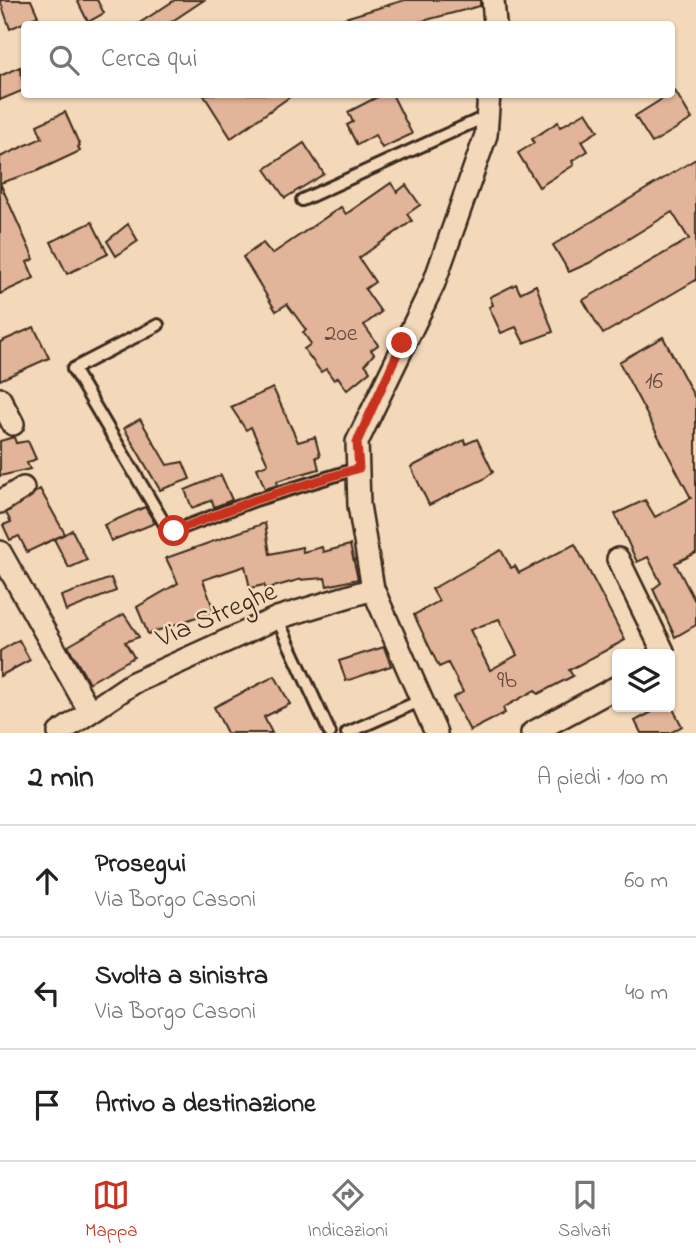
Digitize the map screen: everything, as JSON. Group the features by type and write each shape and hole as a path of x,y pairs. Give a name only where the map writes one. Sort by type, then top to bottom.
{"street":[{"path":"493,0 495,21"},
{"path":"436,733 373,589 359,505 357,442 434,283 486,135 489,98"},
{"path":"0,399 13,424"},
{"path":"0,502 23,488"},
{"path":"0,552 90,712"},
{"path":"618,559 662,649"},
{"name":"Via Streghe","path":"59,733 133,683 277,618 373,589"},
{"path":"532,733 612,690"}],"lane":[{"path":"302,200 442,134 487,116"},
{"path":"158,325 73,369 167,528 174,531 255,500 359,468"},
{"path":"277,618 330,733"},
{"path":"347,733 422,700"}],"building":[{"path":"0,0 31,0 38,16 21,21 21,24 10,29"},
{"path":"77,0 97,0 104,13 88,21"},
{"path":"175,0 204,0 172,21 143,21"},
{"path":"405,0 480,0 480,6 422,21 338,20"},
{"path":"20,67 21,91 0,100 0,76"},
{"path":"675,91 692,119 652,143 635,116 664,98 675,98"},
{"path":"206,98 288,98 231,138"},
{"path":"375,98 394,98 412,134 382,148 375,135 357,145 347,125 353,122 348,112"},
{"path":"65,112 80,151 37,171 0,183 0,157 42,138 37,125"},
{"path":"586,112 598,131 582,141 588,151 572,161 574,165 539,187 518,153 534,143 532,139 558,122 560,127"},
{"path":"304,143 324,174 285,198 265,169"},
{"path":"696,159 696,280 603,334 583,300 689,239 672,212 589,263 569,272 553,245"},
{"path":"0,183 34,259 27,262 34,278 0,294"},
{"path":"391,183 397,192 406,185 420,205 407,214 412,221 359,258 375,282 365,289 381,312 364,325 378,345 371,350 374,354 365,364 370,371 347,390 338,377 334,380 326,369 321,372 304,349 311,344 303,332 306,330 287,304 276,311 243,257 263,243 272,254 341,207 346,214"},
{"path":"92,222 108,254 67,274 51,242"},
{"path":"128,224 138,241 116,256 107,241"},
{"path":"516,284 520,293 536,285 553,332 524,343 516,327 501,333 489,307 493,305 490,297"},
{"path":"34,327 49,358 0,380 0,342"},
{"path":"663,337 696,400 696,553 675,563 696,603 696,625 675,637 653,589 661,583 648,557 637,562 615,514 645,500 655,517 691,498 619,362"},
{"path":"273,388 298,442 315,437 320,456 316,457 319,469 277,481 278,485 265,489 257,468 268,464 251,427 246,430 231,407"},
{"path":"140,419 167,465 183,462 190,479 160,490 124,428"},
{"path":"14,437 16,443 28,441 36,459 27,463 30,469 0,476 0,441"},
{"path":"477,439 493,472 429,505 411,467 464,440 466,444"},
{"path":"221,475 232,500 214,507 212,500 192,508 185,490"},
{"path":"40,489 65,534 72,530 87,560 69,568 54,539 27,552 19,536 10,540 3,525 11,522 6,513"},
{"path":"145,507 155,523 111,541 104,525"},
{"path":"265,523 270,554 302,547 303,552 322,547 323,552 350,545 358,579 327,586 325,578 298,580 266,589 264,585 250,588 245,566 203,580 214,611 148,634 137,607 178,583 166,558"},
{"path":"575,544 625,640 569,670 573,676 538,694 535,690 503,708 505,713 470,731 453,698 463,692 448,663 439,667 414,615 439,601 432,589 501,550 511,568 515,566 519,573","holes":["499,619 517,655 490,670 470,630"]},
{"path":"111,578 116,591 66,611 61,596"},
{"path":"124,614 139,637 125,642 134,657 89,683 68,646"},
{"path":"19,640 30,660 0,676 0,651"},
{"path":"384,647 391,666 346,681 339,661"},
{"path":"275,676 290,704 264,717 272,733 227,733 214,707"},
{"path":"652,712 675,712 682,726 670,733 641,733 635,721"}],"route":[{"path":"174,531 255,500 359,468 357,442 402,343"}]}
